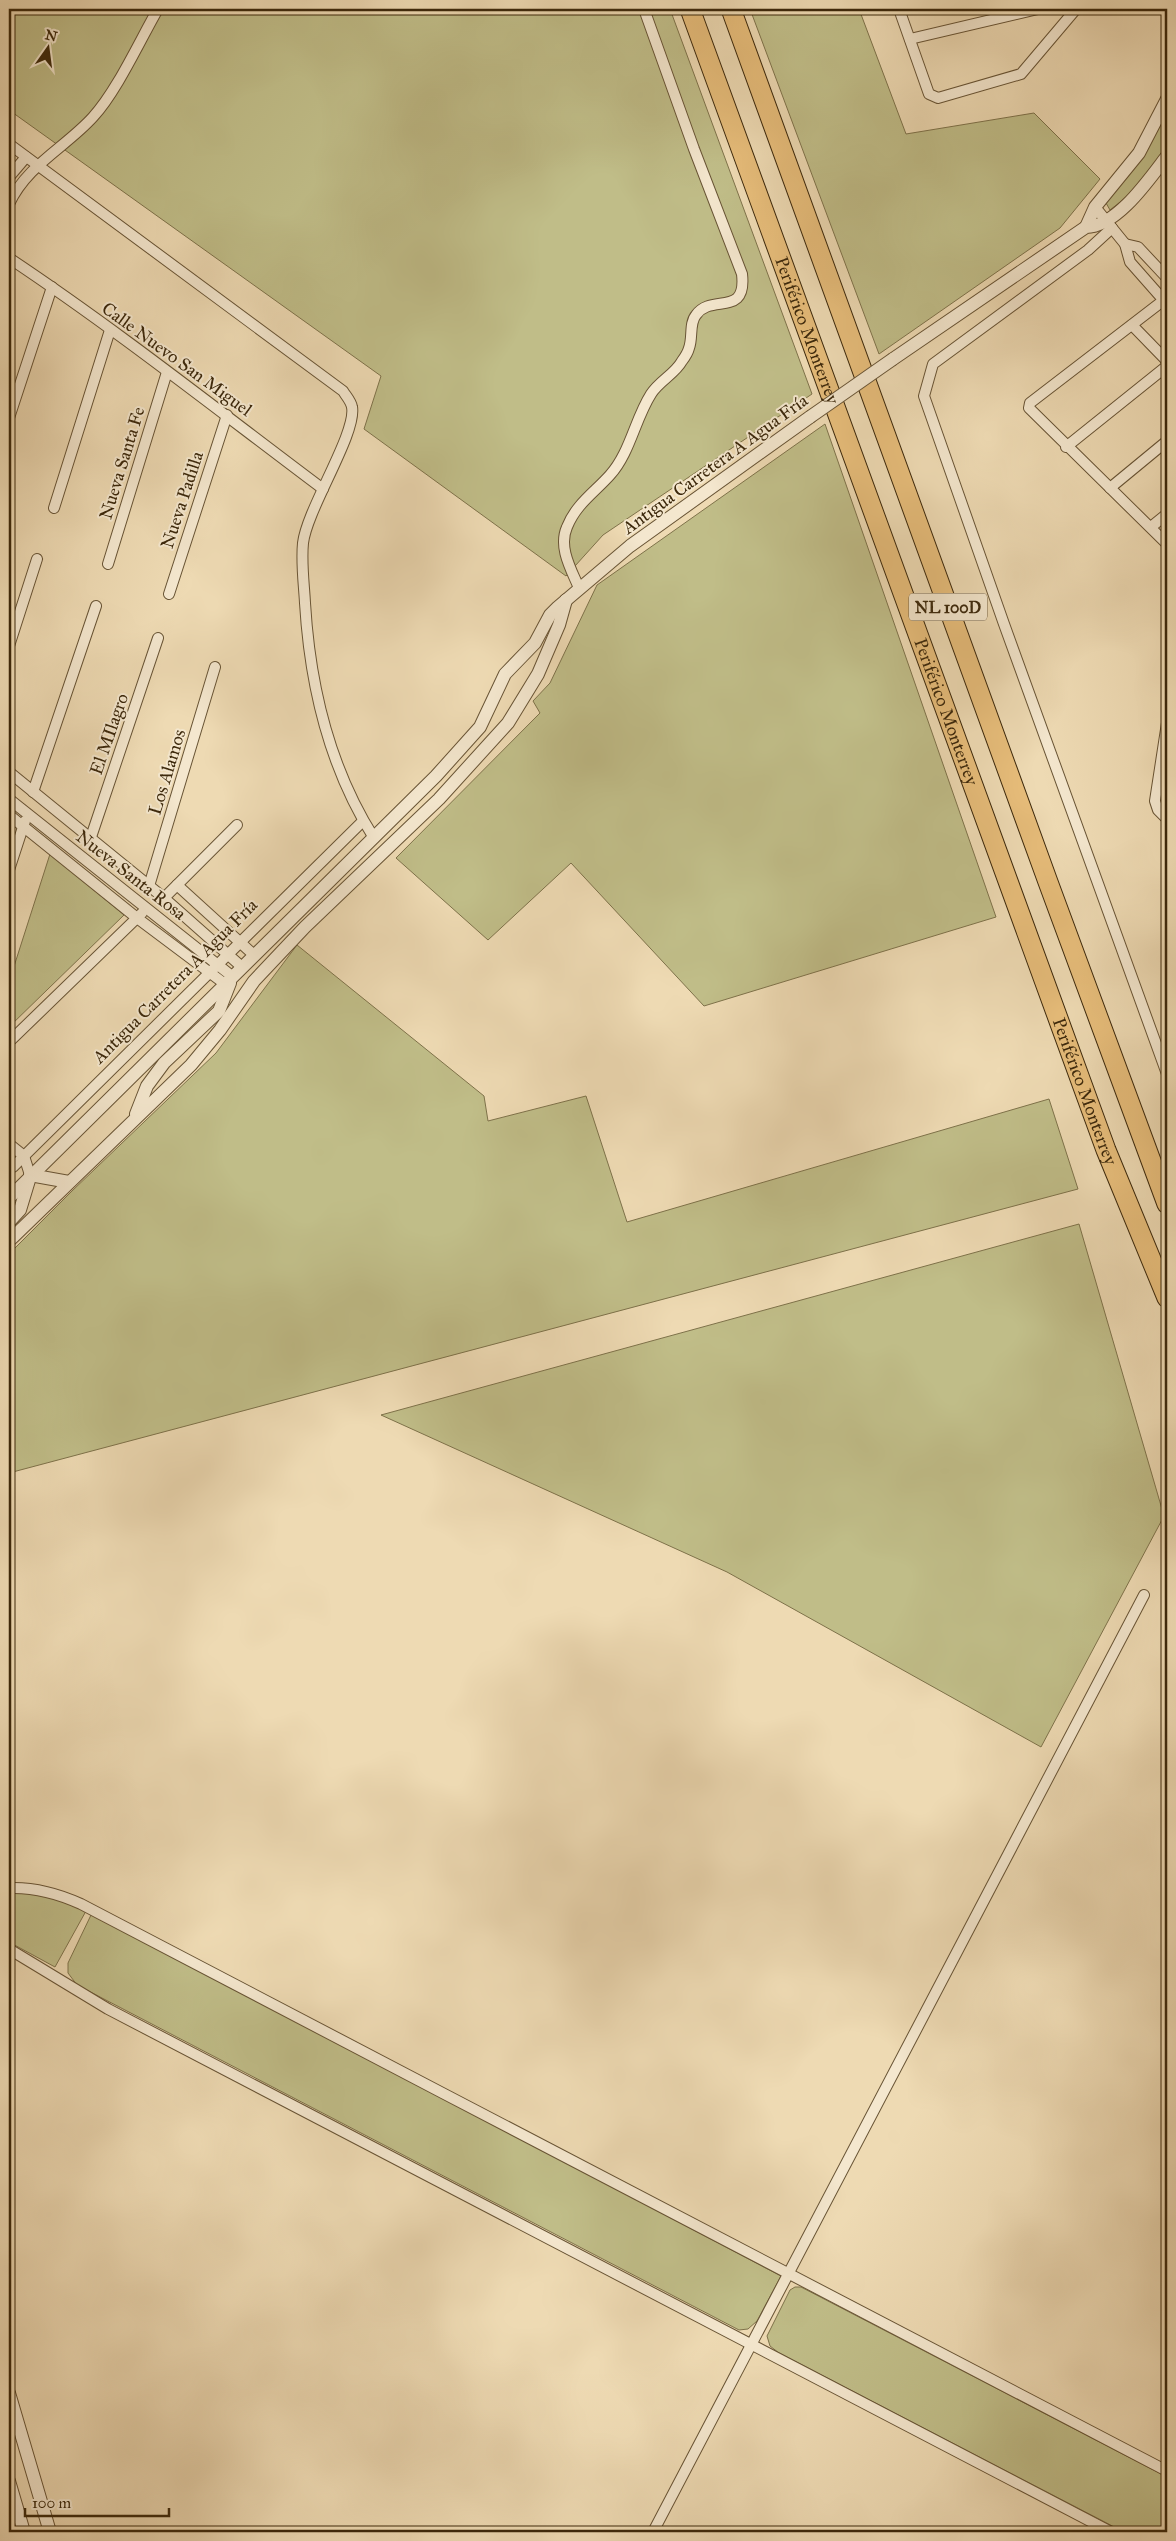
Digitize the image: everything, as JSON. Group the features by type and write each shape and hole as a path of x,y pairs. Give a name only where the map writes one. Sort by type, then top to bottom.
{"highway":[{"name":"Periférico Monterrey","path":"690,9 1103,1141 1167,1298"},
{"name":"Periférico Monterrey","path":"731,9 1167,1204"}],"street":[{"path":"9,204 36,165 62,147 94,116 158,9"},
{"path":"578,588 565,554 564,539 567,527 583,499 611,474 619,462 640,412 652,392 681,364 689,348 694,318 697,312 704,308 734,301 740,295 744,286 742,274 694,149 644,9"},
{"path":"899,9 929,94 938,98 1021,74 1072,11"},
{"path":"910,39 1038,9"},
{"path":"1086,227 1095,207 1138,153 1167,99"},
{"path":"9,144 343,391 352,408 352,418 306,529 303,544 307,638 314,681 332,752 341,778 374,838"},
{"path":"1167,156 1144,186 1088,250 933,364 924,396 1004,624 1167,1074"},
{"path":"9,177 26,157"},
{"path":"1095,207 1125,244 1130,262 1166,302 1132,325 1030,403 1032,413 1167,544"},
{"name":"Antigua Carretera A Agua Fría","path":"30,1175 374,838 480,727 504,674 535,643 550,616 578,588 630,546 810,417 1086,227 1109,225"},
{"path":"1125,244 1138,247 1167,278"},
{"name":"Calle Nuevo San Miguel","path":"9,258 52,287 226,415 323,489"},
{"path":"9,418 52,287"},
{"path":"1132,325 1167,361"},
{"path":"54,508 110,330"},
{"path":"1066,447 1167,366"},
{"name":"Nueva Santa Fe","path":"108,564 167,372"},
{"name":"Nueva Padilla","path":"169,594 226,415"},
{"path":"1110,488 1167,441"},
{"path":"1151,527 1167,514"},
{"path":"9,646 37,559"},
{"name":"Antigua Carretera A Agua Fría","path":"9,1241 191,1065 220,1030 254,981 305,927 439,799 508,723 548,652 566,600"},
{"path":"33,792 96,606"},
{"name":"El MIlagro","path":"90,840 158,638"},
{"name":"Los Alamos","path":"149,886 215,667"},
{"path":"1167,723 1165,746 1155,801 1158,810 1167,819"},
{"path":"9,772 90,840 164,898 242,967"},
{"name":"Nueva Santa Rosa","path":"9,800 217,964 229,980"},
{"name":"Nueva Santa Rosa","path":"9,815 137,918 209,972 229,980"},
{"path":"9,870 27,815"},
{"name":"Antigua Carretera A Agua Fría","path":"11,1165 24,1156 238,942 363,821"},
{"path":"164,898 237,825"},
{"path":"177,885 254,955"},
{"path":"9,1042 146,908"},
{"path":"134,1119 146,1086 164,1063 219,1011 229,980"},
{"path":"9,1144 24,1156 30,1175 20,1210 9,1222"},
{"path":"11,1165 30,1175 69,1182"},
{"path":"9,1198 30,1175"},
{"path":"653,2532 1144,1595"},
{"path":"9,1888 38,1889 59,1894 81,1904 510,2127 788,2275 1167,2471"},
{"path":"9,1949 108,2009 1111,2532"},
{"path":"9,2394 50,2532"},
{"path":"9,2481 24,2532"}],"shaded area":[{"path":"9,9 670,9 812,394 603,535 566,576 364,429 381,376 9,110"},
{"path":"750,9 859,9 906,134 1034,113 1100,179 1060,228 879,354"},
{"path":"1167,113 1167,153 1143,184 1110,210 1106,203"},
{"path":"825,424 996,917 704,1006 571,863 488,940 396,858 540,713 533,701 550,683 597,585"},
{"path":"50,854 124,915 9,1027 9,982"},
{"path":"297,945 484,1096 488,1121 586,1096 627,1222 1049,1099 1078,1189 9,1473 9,1254 216,1053"},
{"path":"1079,1224 1164,1516 1041,1747 727,1572 381,1415"},
{"path":"38,1892 86,1911 55,1967 9,1942 9,1893"},
{"path":"91,1915 99,1916 781,2276 757,2321 748,2329 739,2330 77,1985 68,1973 68,1963"},
{"path":"795,2287 801,2287 1167,2477 1167,2532 1124,2532 779,2353 770,2346 767,2336 790,2290"}]}
